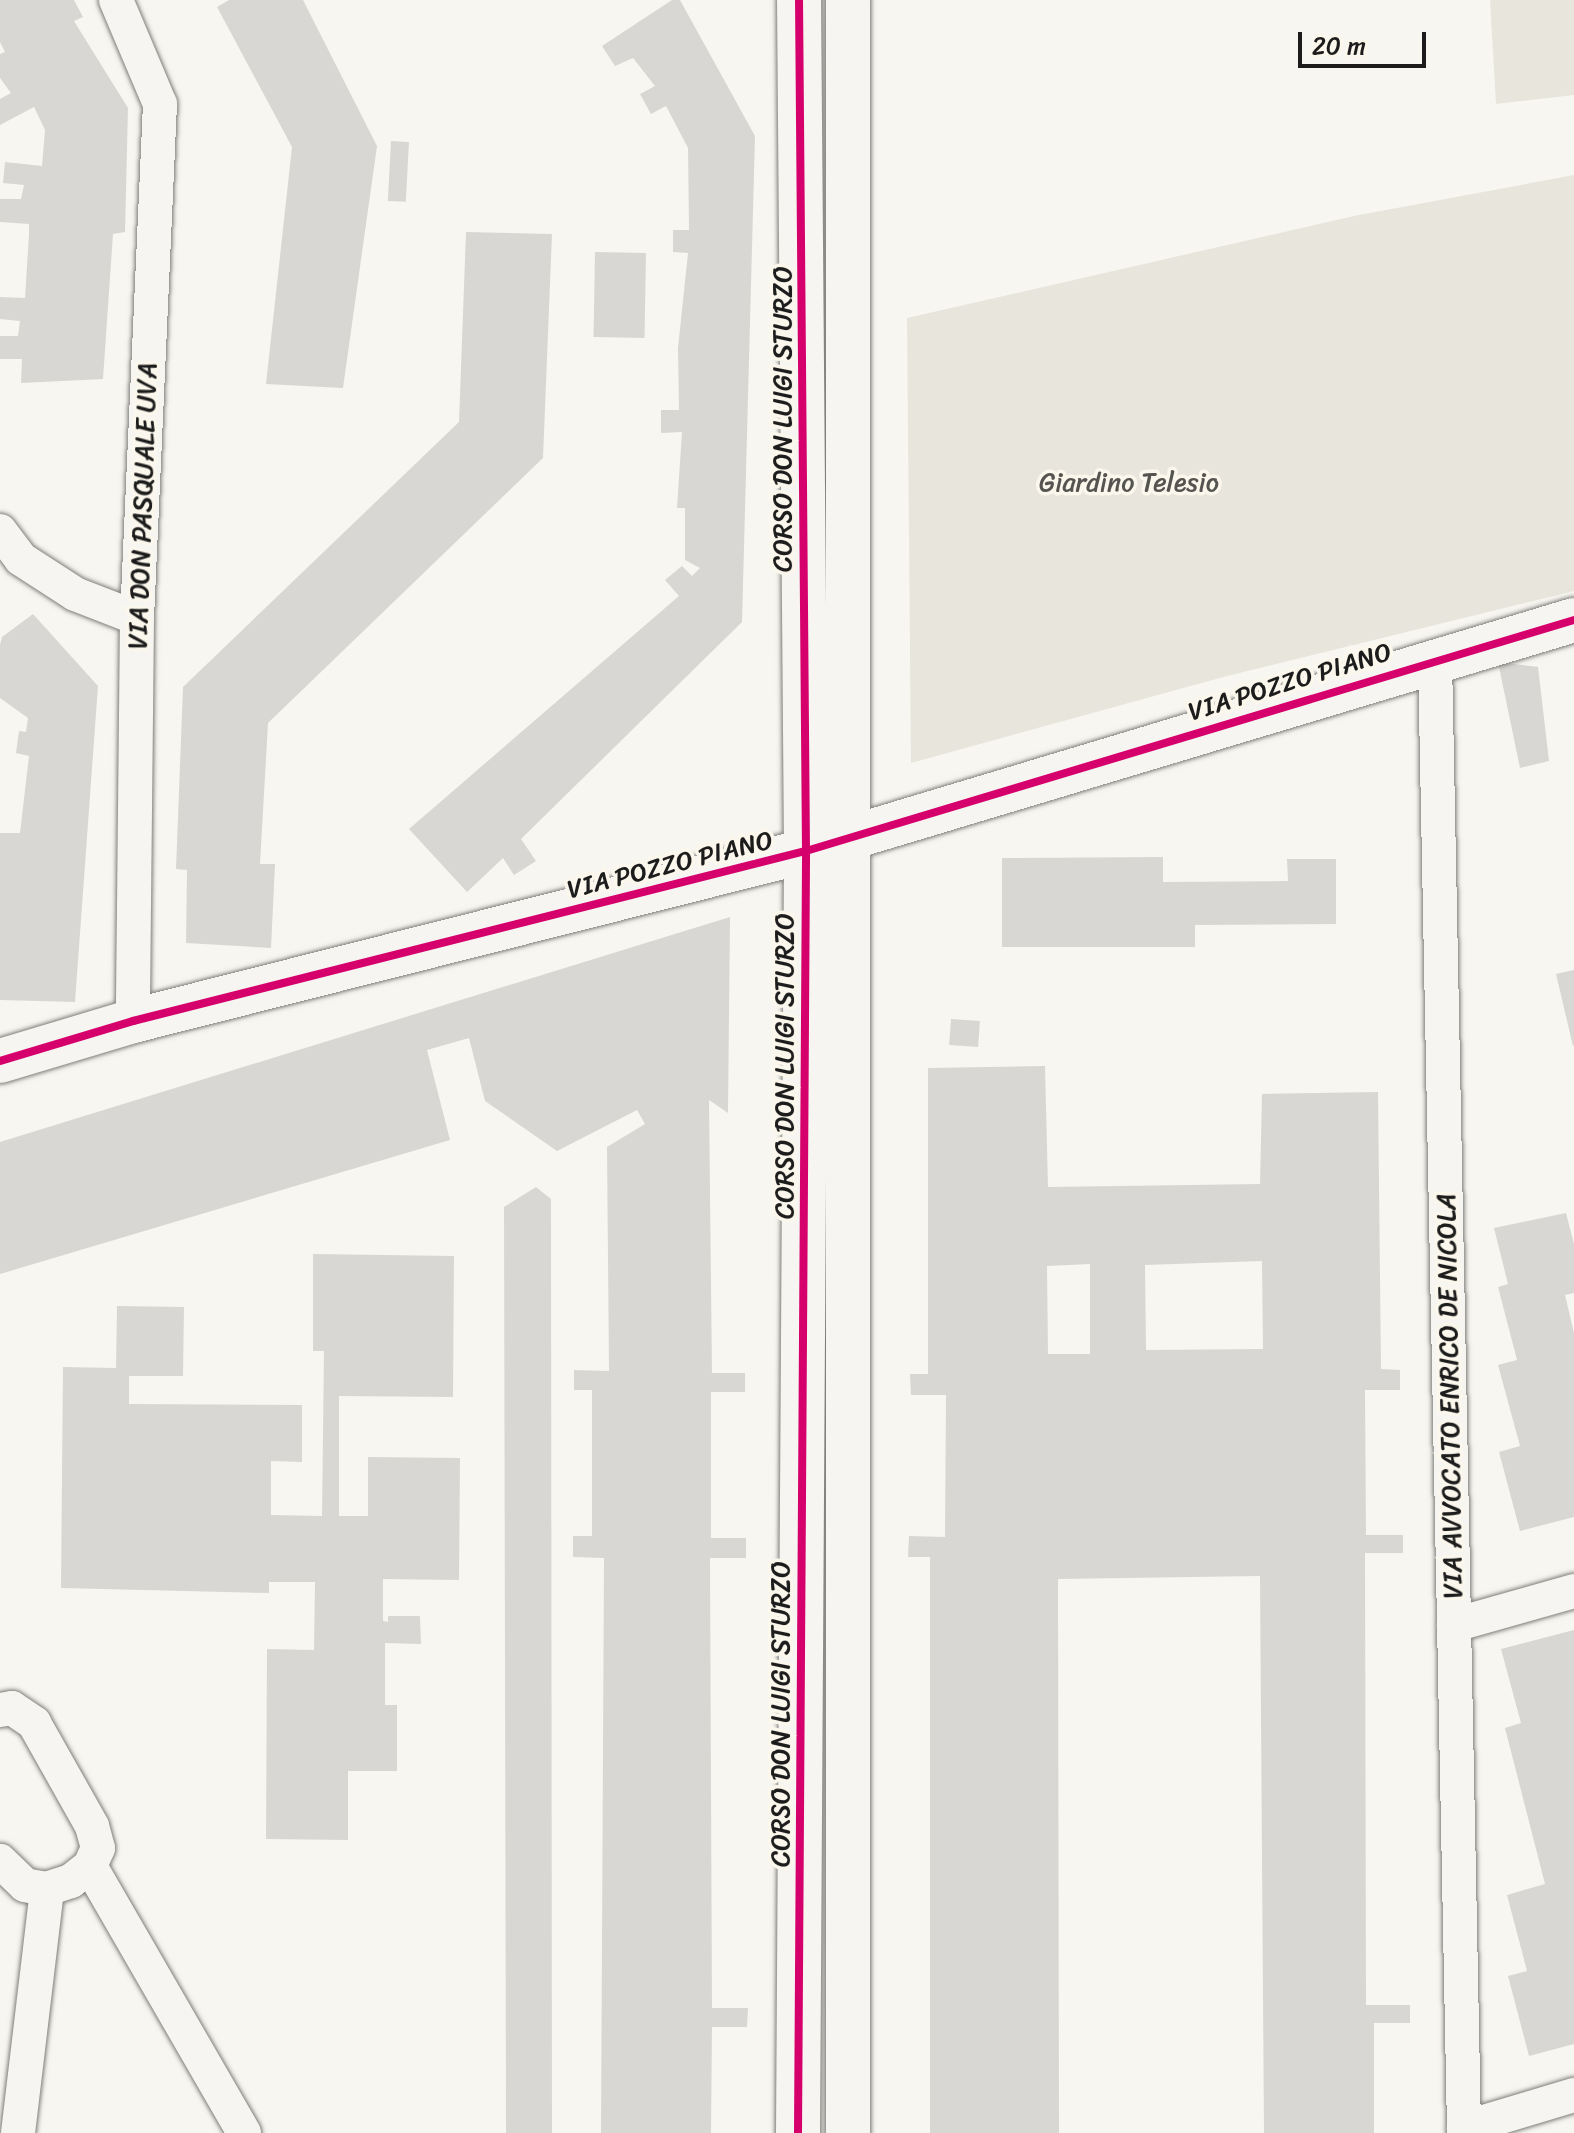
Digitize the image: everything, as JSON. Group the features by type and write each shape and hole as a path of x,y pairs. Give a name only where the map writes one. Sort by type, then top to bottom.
{"street":[{"name":"VIA DON PASQUALE UVA","path":"116,0 160,104 137,618 133,1021"},
{"name":"CORSO DON LUIGI STURZO","path":"798,2133 806,851 799,0"},
{"path":"848,0 848,2133"},
{"path":"0,531 21,559 75,594 137,618"},
{"name":"VIA POZZO PIANO","path":"0,1061 133,1021 806,851 1435,659 1574,620"},
{"name":"VIA AVVOCATO ENRICO DE NICOLA","path":"1435,659 1464,2130"},
{"path":"1454,1625 1574,1591"},
{"path":"0,1710 12,1708 34,1723 85,1813 98,1848 90,1866 71,1881 47,1889 25,1885 0,1861"},
{"path":"90,1866 244,2133"},
{"path":"18,2133 47,1889"},
{"path":"1464,2130 1574,2095"}],"shaded area":[{"path":"1490,0 1574,0 1574,95 1496,104"},
{"name":"Giardino Telesio","path":"1574,175 1574,591 1227,676 911,763 907,318 1354,216"}],"building":[{"path":"0,0 74,0 83,17 74,21 128,108 125,232 113,234 103,379 21,383 22,359 0,359 0,336 18,336 20,321 0,319 0,297 25,298 29,234 29,224 0,222 0,199 21,199 24,185 3,183 5,162 42,166 45,130 34,107 0,125 0,99 11,93 0,78 0,54 5,52 0,42"},
{"path":"229,0 303,0 377,146 343,388 266,384 292,147 217,7"},
{"path":"672,0 680,0 755,136 742,622 521,839 536,861 514,875 503,858 467,892 409,829 679,596 665,580 682,566 692,576 700,568 685,560 685,508 677,508 682,432 661,433 661,410 679,410 678,348 688,253 673,252 673,230 689,230 688,148 666,106 651,114 640,94 655,86 633,58 615,66 602,46"},
{"path":"391,141 409,142 406,202 388,201"},
{"path":"466,232 552,234 543,458 268,723 260,864 275,864 271,948 186,943 187,870 176,869 183,687 459,422"},
{"path":"595,252 646,253 645,338 594,337"},
{"path":"33,614 98,686 75,1002 0,1000 0,833 20,833 29,756 16,753 19,731 26,732 28,718 0,698 0,645 2,637"},
{"path":"1498,662 1538,667 1549,761 1520,768"},
{"path":"1163,857 1163,882 1288,881 1287,859 1336,859 1336,924 1195,925 1195,947 1002,947 1002,858"},
{"path":"730,917 728,1113 709,1100 712,1373 745,1373 745,1392 711,1392 711,1538 746,1538 746,1558 710,1558 712,2008 748,2008 747,2027 712,2027 711,2133 601,2133 604,1558 573,1557 573,1536 592,1536 592,1390 574,1390 574,1370 609,1371 607,1147 645,1124 637,1110 557,1151 485,1101 469,1038 427,1050 450,1140 0,1274 0,1142"},
{"path":"1574,970 1574,1045 1573,1046 1556,974"},
{"path":"951,1019 980,1021 978,1047 949,1045"},
{"path":"1045,1066 1048,1187 1260,1184 1262,1094 1378,1092 1381,1369 1400,1370 1400,1390 1365,1390 1366,1535 1403,1535 1403,1553 1365,1553 1366,2005 1410,2005 1410,2023 1374,2023 1374,2133 1264,2133 1260,1576 1058,1579 1059,2133 930,2133 930,1557 908,1557 909,1536 945,1537 946,1395 911,1395 910,1374 928,1374 928,1068","holes":["1262,1261 1263,1349 1146,1350 1145,1265","1090,1264 1090,1354 1048,1354 1047,1266"]},
{"path":"536,1187 551,1199 552,2133 506,2133 504,1207"},
{"path":"1566,1213 1574,1244 1574,1293 1565,1295 1574,1333 1574,1517 1520,1531 1499,1452 1520,1446 1498,1365 1517,1360 1498,1287 1508,1284 1494,1228"},
{"path":"313,1254 454,1256 453,1397 339,1396 339,1516 368,1516 368,1457 460,1458 459,1580 383,1579 383,1621 388,1622 388,1616 420,1616 421,1644 385,1643 385,1705 397,1705 397,1771 348,1771 348,1840 266,1839 267,1649 314,1650 315,1582 269,1582 269,1593 61,1588 63,1367 116,1368 117,1306 184,1307 183,1376 129,1376 129,1404 302,1405 302,1462 271,1461 271,1515 322,1516 324,1351 313,1351"},
{"path":"1574,1630 1574,2044 1529,2056 1508,1976 1527,1971 1507,1895 1545,1884 1505,1728 1521,1723 1501,1649"}],"cycle path":[{"path":"798,2133 806,851 799,0"},
{"path":"0,1061 133,1021 806,851 1574,620"}]}
